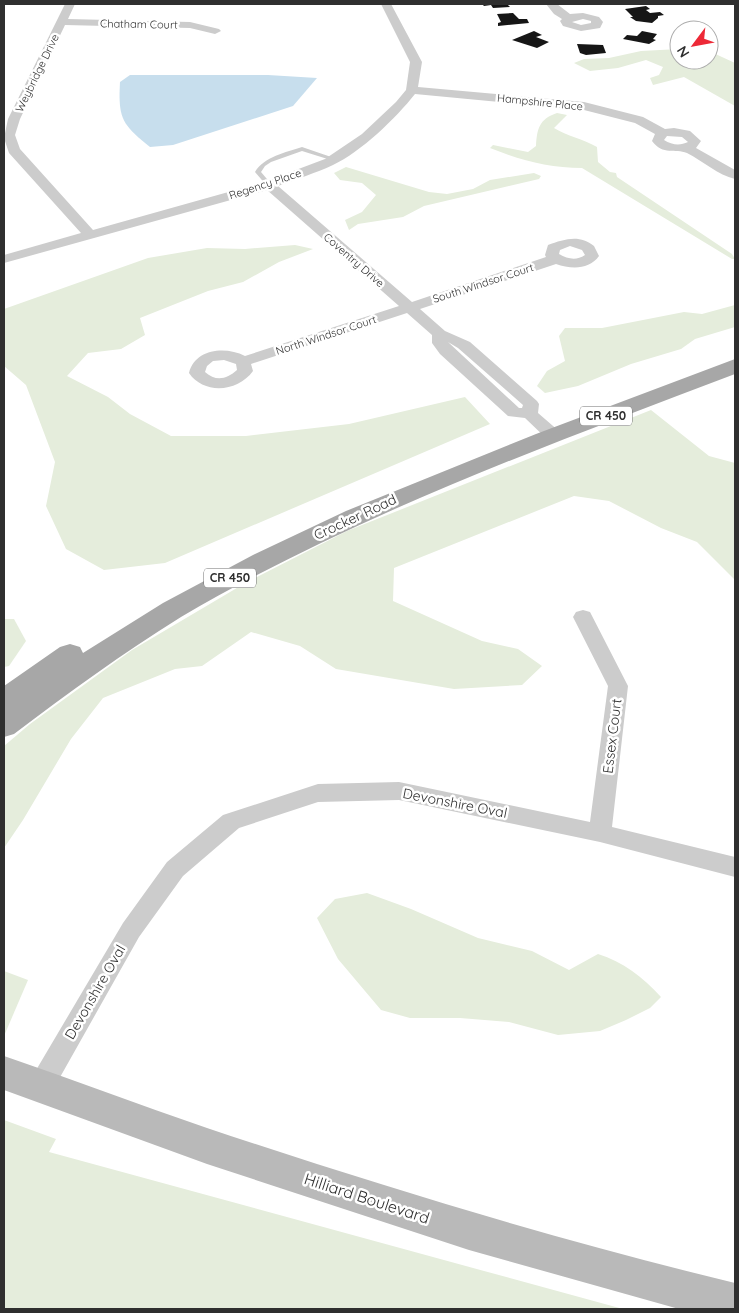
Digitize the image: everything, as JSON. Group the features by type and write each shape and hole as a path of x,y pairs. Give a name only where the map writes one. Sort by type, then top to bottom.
{"main road":[{"name":"Crocker Road","path":"4,700 115,625 217,565 322,512 464,455 735,351"},
{"name":"Crocker Road","path":"4,726 32,703 109,650 222,582 366,511 542,425 735,366"}],"street":[{"name":"Weybridge Drive","path":"70,4 14,119 10,135 14,150 89,234"},
{"path":"386,4 416,62 412,90"},
{"path":"550,4 568,18"},
{"name":"Chatham Court","path":"62,22 190,25 215,31"},
{"name":"Hampshire Place","path":"412,90 584,106 639,120 663,133 674,132 691,136 695,141 694,144 687,148 735,175"},
{"name":"Regency Place","path":"4,259 268,185 334,160 366,137 400,105 412,90"},
{"name":"Coventry Drive","path":"268,185 440,334 440,343 446,350 514,412 542,425"},
{"name":"South Windsor Court","path":"409,307 556,259"},
{"name":"North Windsor Court","path":"243,362 409,307"},
{"name":"Essex Court","path":"583,617 618,686 600,833"},
{"name":"Devonshire Oval","path":"41,1086 131,930 175,869 231,821 318,793 399,791 600,833 735,868"},
{"name":"Hilliard Boulevard","path":"4,1073 206,1146 381,1203 556,1257 735,1303"}],"lane":[{"path":"268,185 258,172 260,168 269,161 291,152 306,149 334,160"}],"green space":[{"path":"669,50 669,70 719,70 719,56 735,63 735,106 684,77 653,85 650,78 659,75 663,67 646,60 618,68 590,71 574,63 584,59 609,58 641,51"},
{"path":"557,113 567,115 554,128 597,147 598,162 610,172 616,173 617,177 732,254 735,259 732,259 582,168 558,167 535,162 490,148 493,145 528,152 536,146 540,125 546,118"},
{"path":"346,167 429,192 447,194 473,189 490,180 534,173 541,176 539,179 424,206 403,217 358,224 349,230 345,220 362,212 376,195 362,183 340,180 334,173"},
{"path":"295,245 313,249 279,262 243,282 208,291 140,318 145,335 121,349 88,353 67,376 108,397 130,414 171,436 246,436 349,424 465,397 490,424 165,563 104,570 66,549 46,506 55,462 26,385 4,366 4,309 148,258 207,248 245,249"},
{"path":"735,305 735,327 695,339 681,349 631,364 578,386 545,393 537,386 547,371 565,361 559,336 565,328 602,328 684,312 702,314"},
{"path":"651,410 709,456 735,463 735,580 697,542 661,528 609,501 574,496 394,568 393,601 482,641 518,649 542,666 522,685 454,689 336,669 300,646 251,632 202,666 175,669 103,698 71,739 23,820 4,848 4,746 30,724 132,650 247,582 347,531"},
{"path":"4,619 14,619 26,641 9,666 4,667"},
{"path":"367,893 411,909 478,938 532,951 569,970 598,954 616,961 632,971 661,997 650,1008 600,1031 558,1035 509,1022 460,1018 410,1018 381,1010 338,959 317,918 335,899"},
{"path":"4,971 28,980 4,1036"},
{"path":"4,1120 56,1139 49,1152 623,1309 4,1309"}],"water":[{"path":"130,75 268,75 317,78 293,106 173,145 150,147 133,132 121,113 120,82"}],"building":[{"path":"482,4 507,4 510,7 493,8 491,5 484,6"},
{"path":"646,6 650,9 646,10 650,13 660,12 664,15 658,16 652,23 636,21 630,17 633,17 625,9"},
{"path":"513,13 519,19 527,19 529,23 498,26 498,23 501,22 497,14"},
{"path":"534,31 542,35 536,37 549,42 537,48 512,40"},
{"path":"642,31 657,34 653,39 656,40 649,44 623,39 627,35 637,36"},
{"path":"577,44 603,45 606,53 586,55 580,53"}]}
